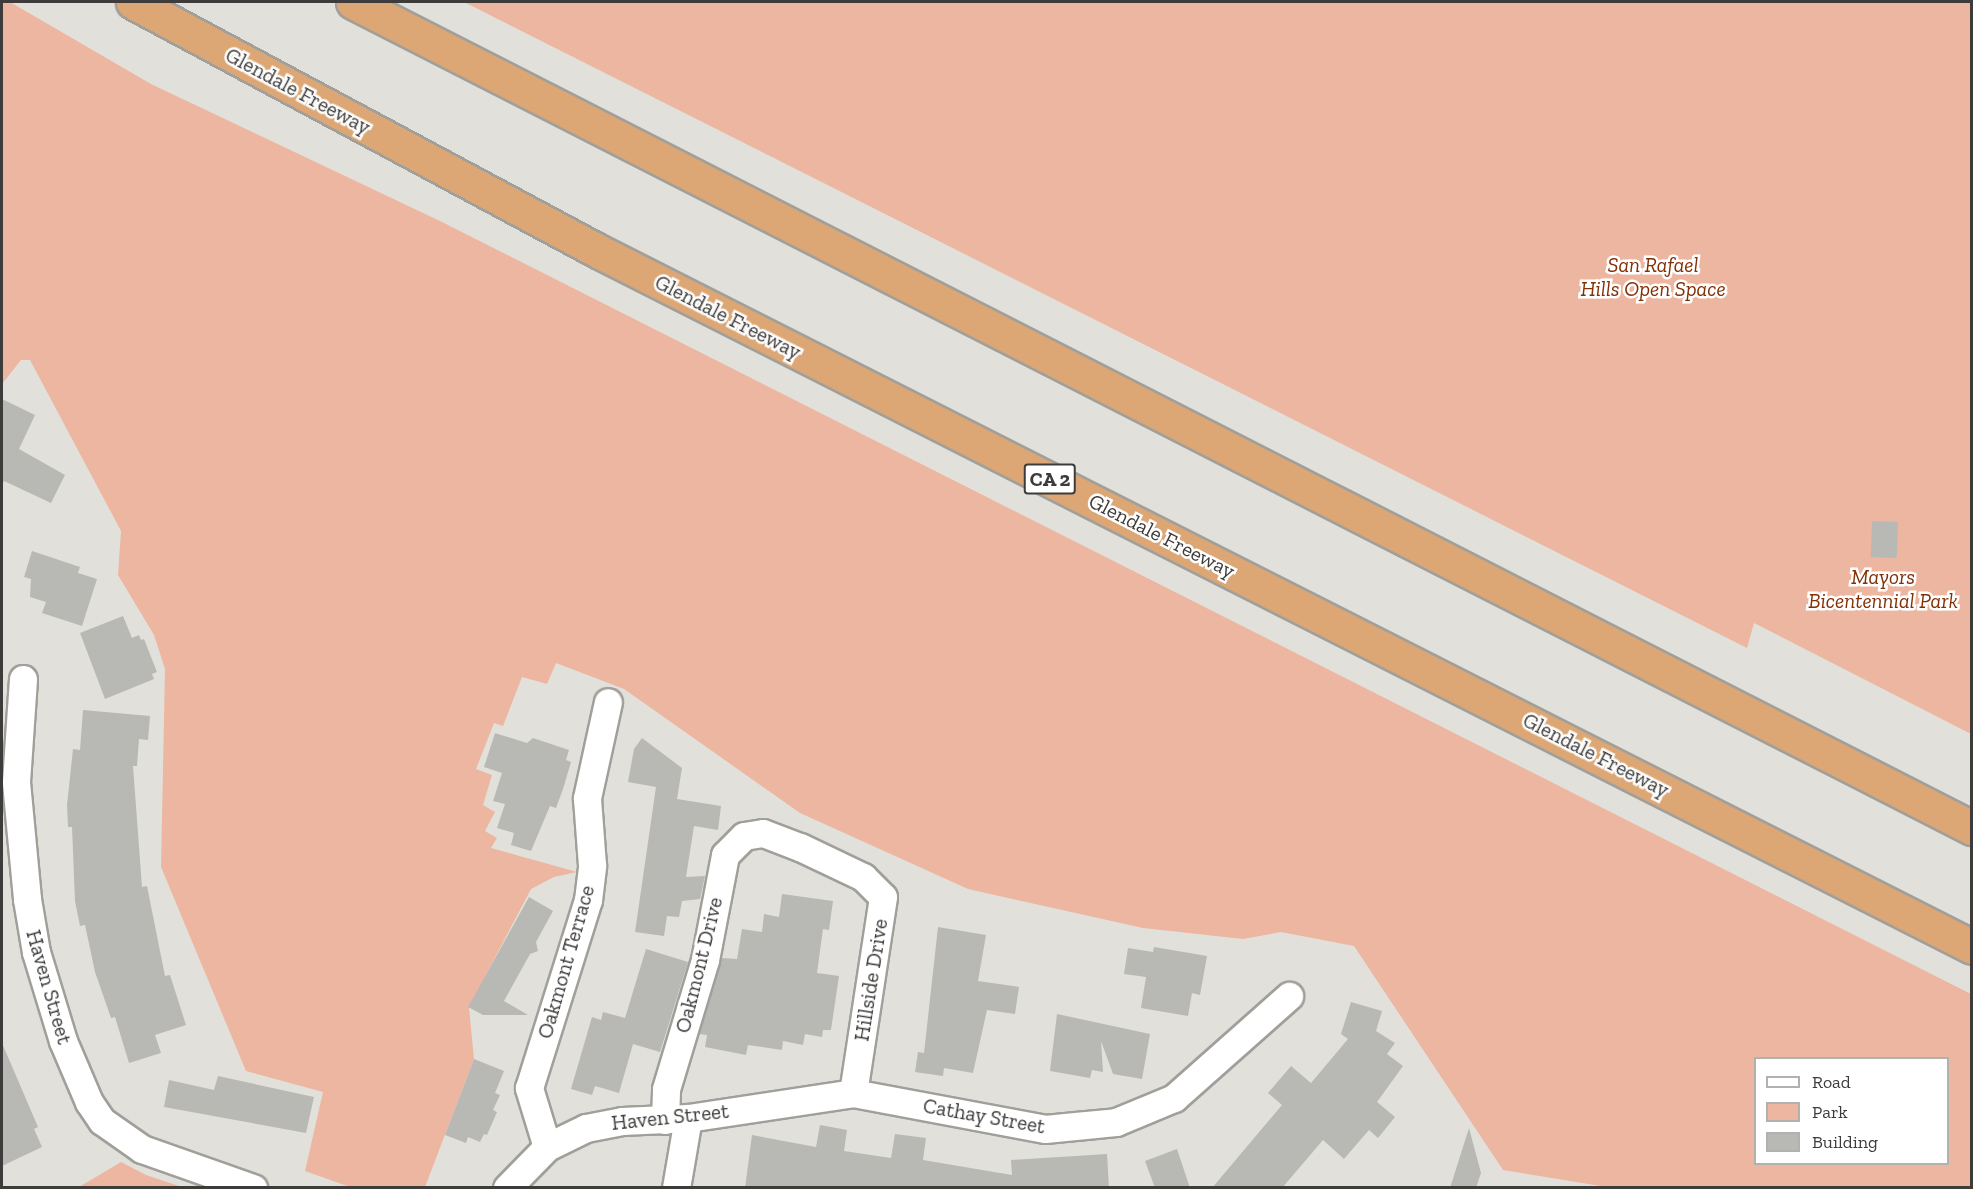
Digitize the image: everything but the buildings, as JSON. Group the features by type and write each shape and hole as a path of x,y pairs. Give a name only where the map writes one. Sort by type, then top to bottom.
{"highway":[{"name":"Glendale Freeway","path":"133,2 598,251 1971,947"},
{"path":"353,2 1971,828"}],"street":[{"name":"Haven Street","path":"23,679 16,782 27,899 36,952 60,1029 89,1102 102,1121 142,1149 253,1188"},
{"name":"Oakmont Terrace","path":"547,1147 529,1088 588,900 592,865 587,798 608,702"},
{"name":"Hillside Drive","path":"763,833 863,877 883,897 883,916 852,1093"},
{"name":"Oakmont Drive","path":"677,1119 666,1089 705,960 725,855 744,836 763,833"},
{"name":"Cathay Street","path":"852,1093 1045,1129 1116,1122 1174,1098 1289,996"},
{"name":"Haven Street","path":"507,1188 547,1147 586,1128 622,1121 677,1119 852,1093"},
{"path":"676,1188 677,1119"}],"green space":[{"path":"2,2 10,2 151,84 442,222 1971,994 1971,1187 1613,1188 1503,1170 1354,946 1281,932 1243,939 1143,928 968,889 800,813 624,689 556,663 547,684 522,677 503,726 494,723 476,769 492,775 483,805 495,812 485,831 497,838 491,848 577,872 554,877 531,889 469,1007 474,1059 425,1187 350,1187 305,1171 323,1092 246,1071 161,867 165,669 154,635 118,575 121,531 30,360 21,360 2,384"},
{"name":"San Rafael Hills Open Space","path":"464,2 1971,2 1971,734 1754,623 1747,648"},
{"path":"121,1162 146,1175 182,1187 79,1187"}],"park label":[{"name":"Mayors Bicentennial Park","path":"1883,589"}]}
